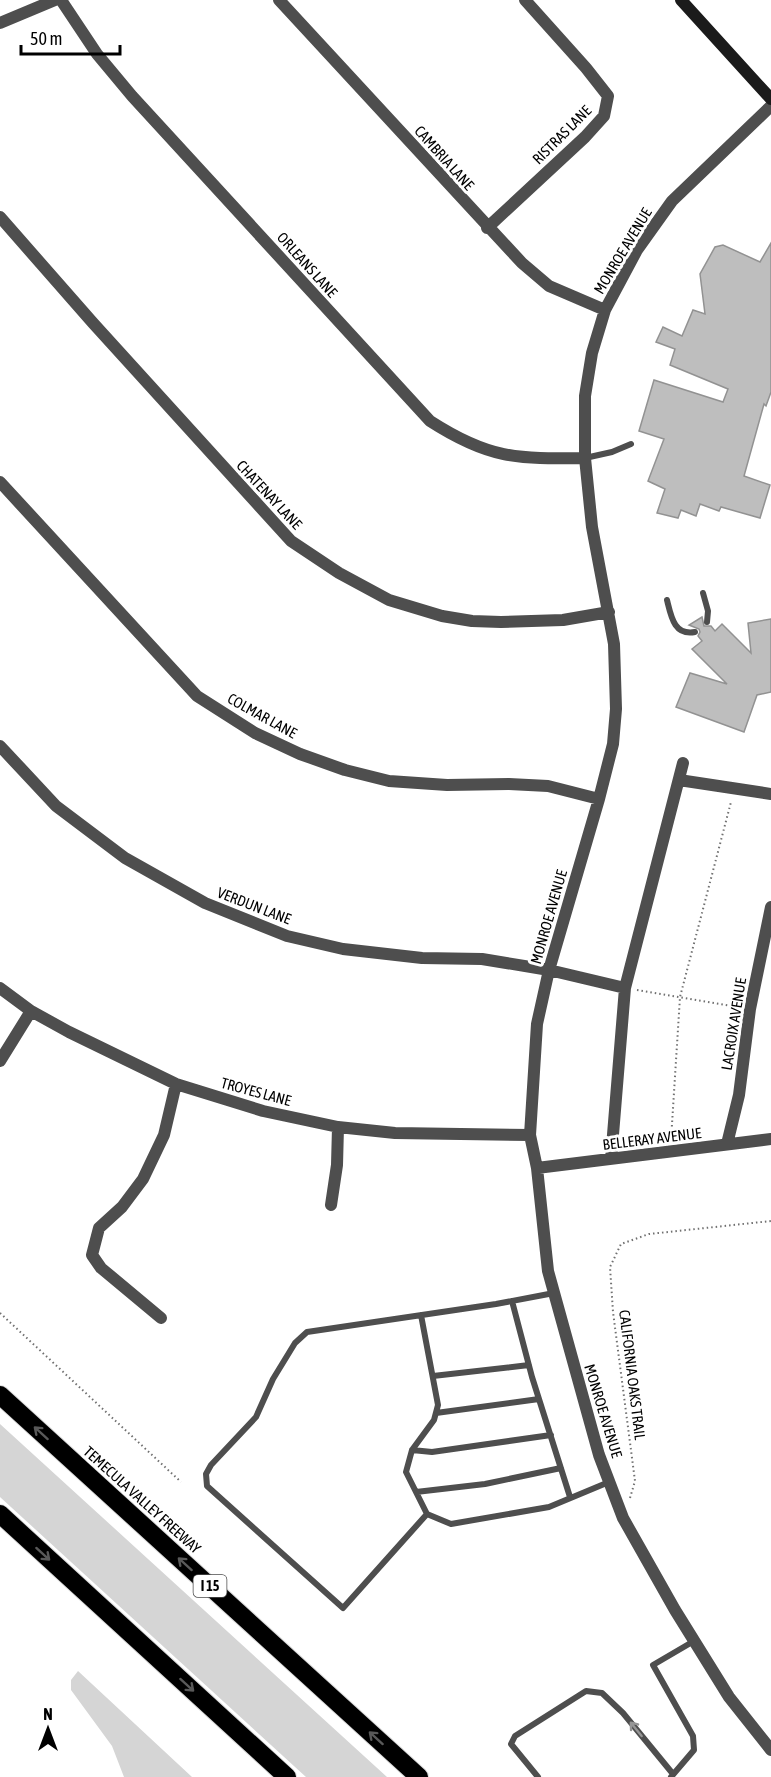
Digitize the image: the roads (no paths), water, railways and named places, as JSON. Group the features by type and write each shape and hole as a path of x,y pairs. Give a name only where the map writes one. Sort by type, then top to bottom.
{"highway":[{"name":"TEMECULA VALLEY FREEWAY","path":"0,1395 419,1777"},
{"path":"0,1514 287,1777"}],"main road":[{"path":"681,0 771,99"}],"street":[{"path":"0,22 55,0"},
{"name":"ORLEANS LANE","path":"61,0 97,54 132,96 430,421 459,439 487,451 535,459 585,458"},
{"name":"CAMBRIA LANE","path":"279,0 522,263 549,286 605,310"},
{"name":"RISTRAS LANE","path":"488,228 585,137 604,116 608,96 525,0"},
{"name":"MONROE AVENUE","path":"771,106 672,201 637,250 605,310 592,353 585,396 585,458 592,527 615,644 616,709 613,744 549,970 537,1024 530,1135 537,1168 548,1271 599,1455 623,1518 729,1697 771,1750"},
{"name":"CHATENAY LANE","path":"0,217 291,542 339,573 390,600 442,616 472,621 501,622 563,620 609,612"},
{"name":"COLMAR LANE","path":"0,482 197,696 255,733 300,754 345,770 390,781 447,785 509,783 548,786 599,799"},
{"name":"VERDUN LANE","path":"0,746 56,806 125,858 205,903 287,936 343,949 422,958 482,959 549,970 625,988"},
{"path":"611,1159 625,988 684,763"},
{"path":"679,780 771,794"},
{"name":"LACROIX AVENUE","path":"727,1144 739,1095 750,1009 771,907"},
{"name":"TROYES LANE","path":"0,988 31,1011 78,1037 176,1084 263,1111 338,1127 395,1133 530,1135"},
{"path":"0,1061 31,1011"},
{"path":"161,1318 101,1268 92,1255 99,1228 122,1207 143,1179 164,1134 176,1084"},
{"path":"331,1205 337,1165 338,1127"},
{"name":"BELLERAY AVENUE","path":"537,1168 771,1139"}],"lane":[{"path":"585,458 612,453 631,444"},
{"path":"703,592 708,611 707,622"},
{"path":"667,600 672,619 678,630 686,633 695,632"},
{"path":"427,1514 343,1608 207,1485 206,1474 211,1465 256,1417 273,1379 295,1343 307,1332 554,1293"},
{"path":"512,1301 539,1399 570,1497"},
{"path":"421,1315 438,1405 434,1420 412,1450 406,1472 427,1514 451,1524 549,1507 609,1482"},
{"path":"433,1376 529,1365"},
{"path":"436,1413 539,1399"},
{"path":"412,1450 432,1452 551,1435"},
{"path":"416,1492 484,1484 561,1468"},
{"path":"538,1777 511,1744 515,1736 586,1691 602,1693 623,1713 672,1776 694,1750 693,1736 653,1665 694,1641"}]}
